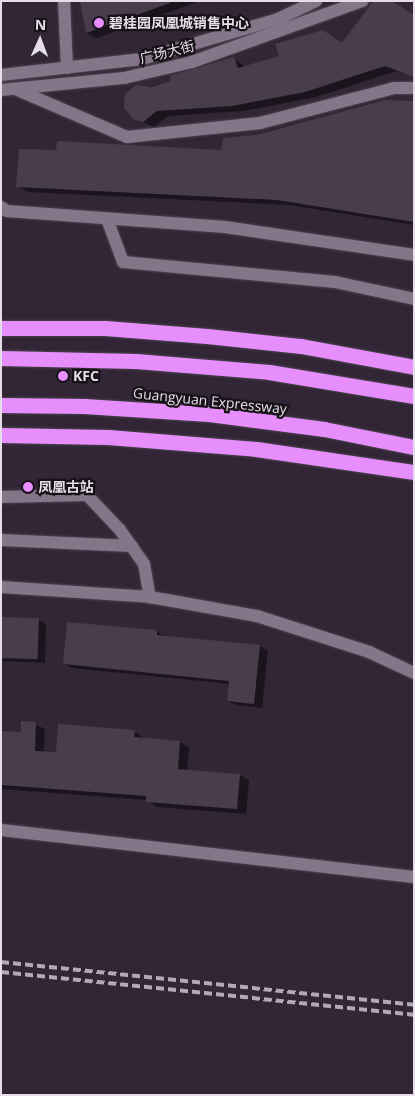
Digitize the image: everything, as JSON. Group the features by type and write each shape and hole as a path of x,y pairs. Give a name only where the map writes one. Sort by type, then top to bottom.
{"highway":[{"path":"1,328 105,328 207,336 301,346 414,368"},
{"path":"1,358 136,362 269,372 414,396"},
{"name":"Guangyuan Expressway","path":"1,405 84,406 209,414 324,429 414,447"},
{"path":"1,436 108,436 197,444 414,472"}],"street":[{"path":"64,1 67,68"},
{"name":"广场大街","path":"1,75 150,56 278,18 316,1"},
{"name":"广场大街","path":"1,90 124,78 192,62 362,1"},
{"path":"15,89 127,137 260,123 394,88 414,88"},
{"path":"3,210 225,227 414,255"},
{"path":"107,219 123,262 336,282 414,298"},
{"path":"1,497 87,495 132,546 144,564 150,597"},
{"path":"1,540 132,546"},
{"path":"1,587 150,597 258,616 369,652 414,673"},
{"path":"1,830 414,877"}],"building":[{"name":"碧桂园凤凰城销售中心","path":"80,1 170,1 170,3 86,33"},
{"path":"373,1 392,1 414,15 414,77 385,66 305,92 232,106 157,111 143,122 133,119 124,108 125,94 136,85 151,87 171,81 170,76 234,57 238,68 279,56 275,44 323,30 342,43"},
{"path":"385,100 414,101 414,222 277,200 16,187 19,149 56,150 57,141 221,150 223,138 257,135"},
{"path":"1,617 39,618 38,659 1,658"},
{"path":"67,622 157,630 157,635 260,645 254,704 227,701 229,681 63,664"},
{"path":"21,721 36,722 35,751 56,752 58,724 135,730 134,737 180,741 178,769 240,774 237,809 146,802 146,796 1,785 1,731 21,732"}],"railway":[{"path":"1,962 414,1005"},
{"path":"1,972 414,1015"}],"place":[{"name":"碧桂园凤凰城销售中心","path":"99,23"},
{"name":"KFC","path":"63,376"},
{"name":"凤凰古站","path":"28,487"}]}
